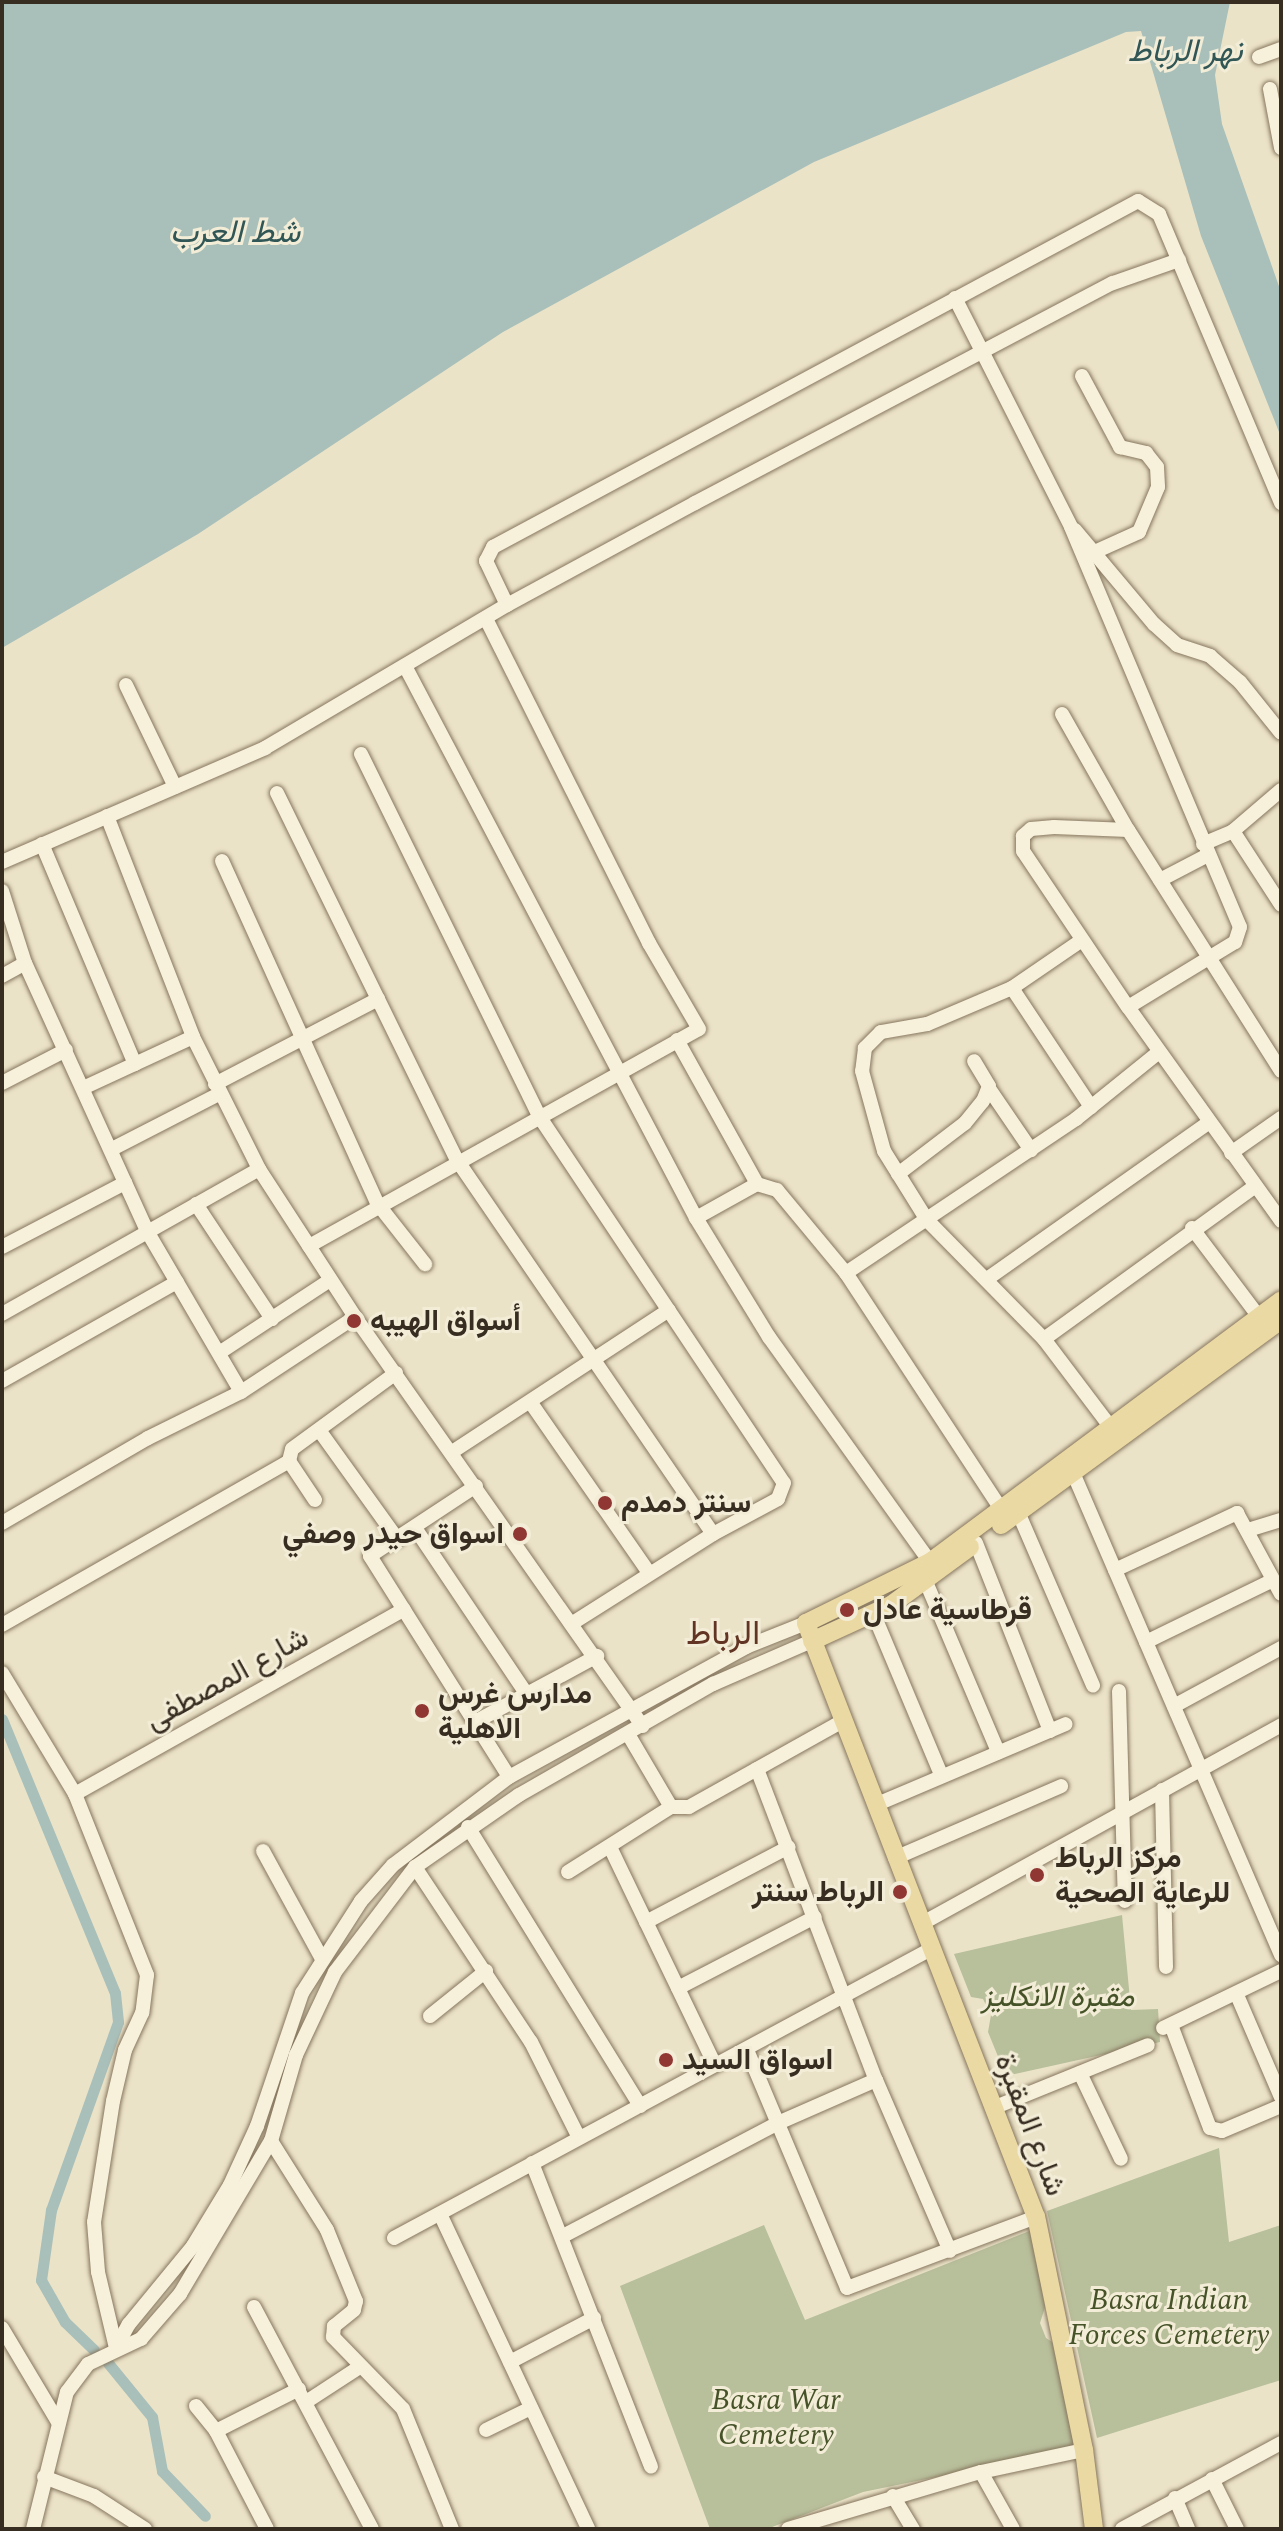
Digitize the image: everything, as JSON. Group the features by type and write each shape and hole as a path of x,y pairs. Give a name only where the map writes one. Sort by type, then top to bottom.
{"main road":[{"path":"809,1632 1074,1475 1281,1300"},
{"path":"809,1632 874,1615 926,1582 1112,1429 1281,1320"},
{"name":"شارع المقبرة","path":"809,1632 841,1722 1036,2217 1084,2450 1094,2529"}],"street":[{"path":"1259,57 1281,49"},
{"path":"1270,89 1281,148"},
{"path":"507,605 486,561 493,547 1138,201 1159,214 1281,503"},
{"path":"2,862 265,748 507,605 981,351 1113,283 1179,260"},
{"path":"955,298 1071,527 1240,927 1235,942 1205,957 1128,1007"},
{"path":"1082,376 1120,447 1146,453 1157,467 1158,487 1139,532 1097,551"},
{"path":"1071,527 1097,551 1117,585 1154,624 1177,645 1210,656 1230,673 1268,711 1281,733"},
{"path":"309,1246 377,1203 699,1029 649,943 486,619"},
{"path":"405,666 696,1218 777,1349 930,1562"},
{"path":"126,685 175,787"},
{"path":"1062,714 1205,957 1281,1071"},
{"path":"361,754 539,1116 784,1483 781,1497 713,1534 573,1623"},
{"path":"1160,880 1233,831 1281,790"},
{"path":"277,793 457,1160 713,1534"},
{"path":"107,816 193,1037 259,1169 355,1317 597,1656 642,1726"},
{"path":"1128,830 1031,829 1023,836 1023,851 1208,1123 1281,1221"},
{"path":"1233,831 1281,905"},
{"path":"42,844 135,1064"},
{"path":"222,861 306,1037 377,1203 425,1264"},
{"path":"2,891 25,963 147,1231 241,1392"},
{"path":"1082,940 1012,988 927,1024 881,1032 865,1048 862,1071 871,1109 898,1174 927,1220 1044,1339 1112,1429"},
{"path":"2,976 25,963"},
{"path":"1012,988 1091,1107"},
{"path":"112,1149 378,999"},
{"path":"83,1088 193,1037"},
{"path":"677,1040 757,1184 783,1197 846,1273 1010,1511 1093,1685"},
{"path":"2,1083 66,1050"},
{"path":"846,1273 1031,1150 1159,1052"},
{"path":"974,1061 1031,1150"},
{"path":"898,1174 965,1123 990,1090"},
{"path":"1231,1153 1281,1118"},
{"path":"987,1279 1208,1123"},
{"path":"2,1314 259,1169"},
{"path":"2,1247 125,1183"},
{"path":"696,1218 757,1184"},
{"path":"1044,1339 1192,1228 1255,1186"},
{"path":"196,1204 272,1319"},
{"path":"1192,1228 1259,1317"},
{"path":"219,1353 330,1280"},
{"path":"2,1381 177,1282"},
{"path":"452,1452 669,1310"},
{"path":"2,1523 148,1438 241,1392 355,1317"},
{"path":"2,1625 289,1461 292,1449 396,1373"},
{"path":"531,1403 649,1573"},
{"path":"319,1430 398,1540"},
{"path":"289,1461 315,1500"},
{"path":"1074,1475 1281,1955"},
{"path":"476,1486 370,1556 509,1777"},
{"path":"1115,1570 1237,1513 1281,1594"},
{"path":"1248,1530 1281,1520"},
{"path":"415,1528 525,1692"},
{"path":"976,1543 1050,1731"},
{"path":"1146,1642 1273,1580"},
{"path":"926,1582 998,1752"},
{"name":"شارع المصطفى","path":"75,1794 404,1609"},
{"path":"874,1615 941,1774"},
{"path":"116,2348 129,2324 193,2246 230,2185 267,2097 287,2028 321,1957 364,1898 429,1833 509,1777 746,1647 809,1632"},
{"path":"33,2529 67,2392 88,2364 116,2348 141,2339 180,2294 244,2194 271,2141 311,2016 335,1972 415,1867 468,1827 809,1632"},
{"path":"1174,1706 1281,1648"},
{"path":"475,1722 525,1692 597,1656"},
{"path":"2,1673 75,1794 147,1975 142,2013 125,2050 113,2101 94,2222 98,2272 116,2348"},
{"path":"1119,1691 1125,1901"},
{"path":"568,1872 671,1807 689,1807 841,1722"},
{"path":"875,1805 941,1774 1066,1724"},
{"path":"921,1924 1281,1725"},
{"path":"628,1734 671,1807"},
{"path":"757,1769 876,2080 950,2251"},
{"path":"895,1858 1061,1786"},
{"path":"1162,1790 1166,1967"},
{"path":"468,1827 640,2106"},
{"path":"610,1847 715,2065"},
{"path":"646,1922 789,1847"},
{"path":"263,1851 321,1957"},
{"path":"415,1867 531,2042 579,2138"},
{"path":"364,1898 379,1912"},
{"path":"678,1988 815,1917"},
{"path":"394,2238 441,2216 532,2163 845,1998 931,1949"},
{"path":"430,2016 486,1971"},
{"path":"1281,1971 1237,1995 1167,2026 1210,2128 1222,2131 1281,2106"},
{"path":"1237,1995 1281,2097"},
{"path":"993,2108 1072,2071 1080,2073 1148,2045"},
{"path":"747,2050 847,2288 1036,2217"},
{"path":"1080,2073 1121,2159"},
{"path":"563,2236 778,2123 876,2080"},
{"path":"271,2141 327,2230 356,2301 332,2333 358,2368 403,2409 452,2529"},
{"path":"532,2163 651,2466"},
{"path":"230,2185 244,2194"},
{"path":"441,2216 588,2529"},
{"path":"254,2307 372,2529"},
{"path":"510,2362 594,2318"},
{"path":"2,2328 58,2422"},
{"path":"216,2431 303,2396 358,2368"},
{"path":"196,2406 216,2431 267,2529"},
{"path":"486,2430 531,2408"},
{"path":"1122,2529 1281,2443"},
{"path":"788,2529 981,2472 1084,2450"},
{"path":"981,2472 1013,2529"},
{"path":"44,2477 94,2496 145,2529"},
{"path":"1212,2479 1237,2529"},
{"path":"893,2496 913,2529"},
{"path":"1175,2498 1188,2529"}],"green space":[{"name":"مقبرة الانكليز","path":"1122,1915 1131,2010 1158,2009 1160,2042 1006,2076 988,2032 991,2015 983,1999 971,1997 954,1954"},
{"name":"Basra Indian Forces Cemetery","path":"1219,2148 1229,2242 1281,2225 1281,2380 1097,2438 1047,2211"},
{"name":"Basra War Cemetery","path":"764,2225 805,2320 1032,2230 1047,2301 1040,2323 1046,2338 1057,2345 1077,2448 863,2492 767,2529 710,2529 620,2286"}],"water":[{"name":"شط العرب","path":"2,2 1230,2 1215,75 1222,124 1281,292 1281,437 1201,236 1141,31 1126,32 814,162 503,332 198,534 2,648"}],"waterway":[{"path":"2,1719 115,1993 118,2022 51,2210 41,2280 65,2322 94,2350"},
{"path":"108,2363 152,2417 162,2471 205,2516"}],"place":[{"name":"أسواق الهيبه","path":"354,1321"},
{"name":"سنتر دمدم","path":"605,1503"},
{"name":"اسواق حيدر وصفي","path":"520,1534"},
{"name":"قرطاسية عادل","path":"847,1610"},
{"name":"مدارس غرس الاهلية","path":"422,1711"},
{"name":"مركز الرباط للرعاية الصحية","path":"1037,1875"},
{"name":"الرباط سنتر","path":"900,1892"},
{"name":"اسواق السيد","path":"666,2060"}],"district":[{"name":"الرباط","path":"723,1635"}],"water label":[{"name":"نهر الرباط","path":"1185,52"}]}
